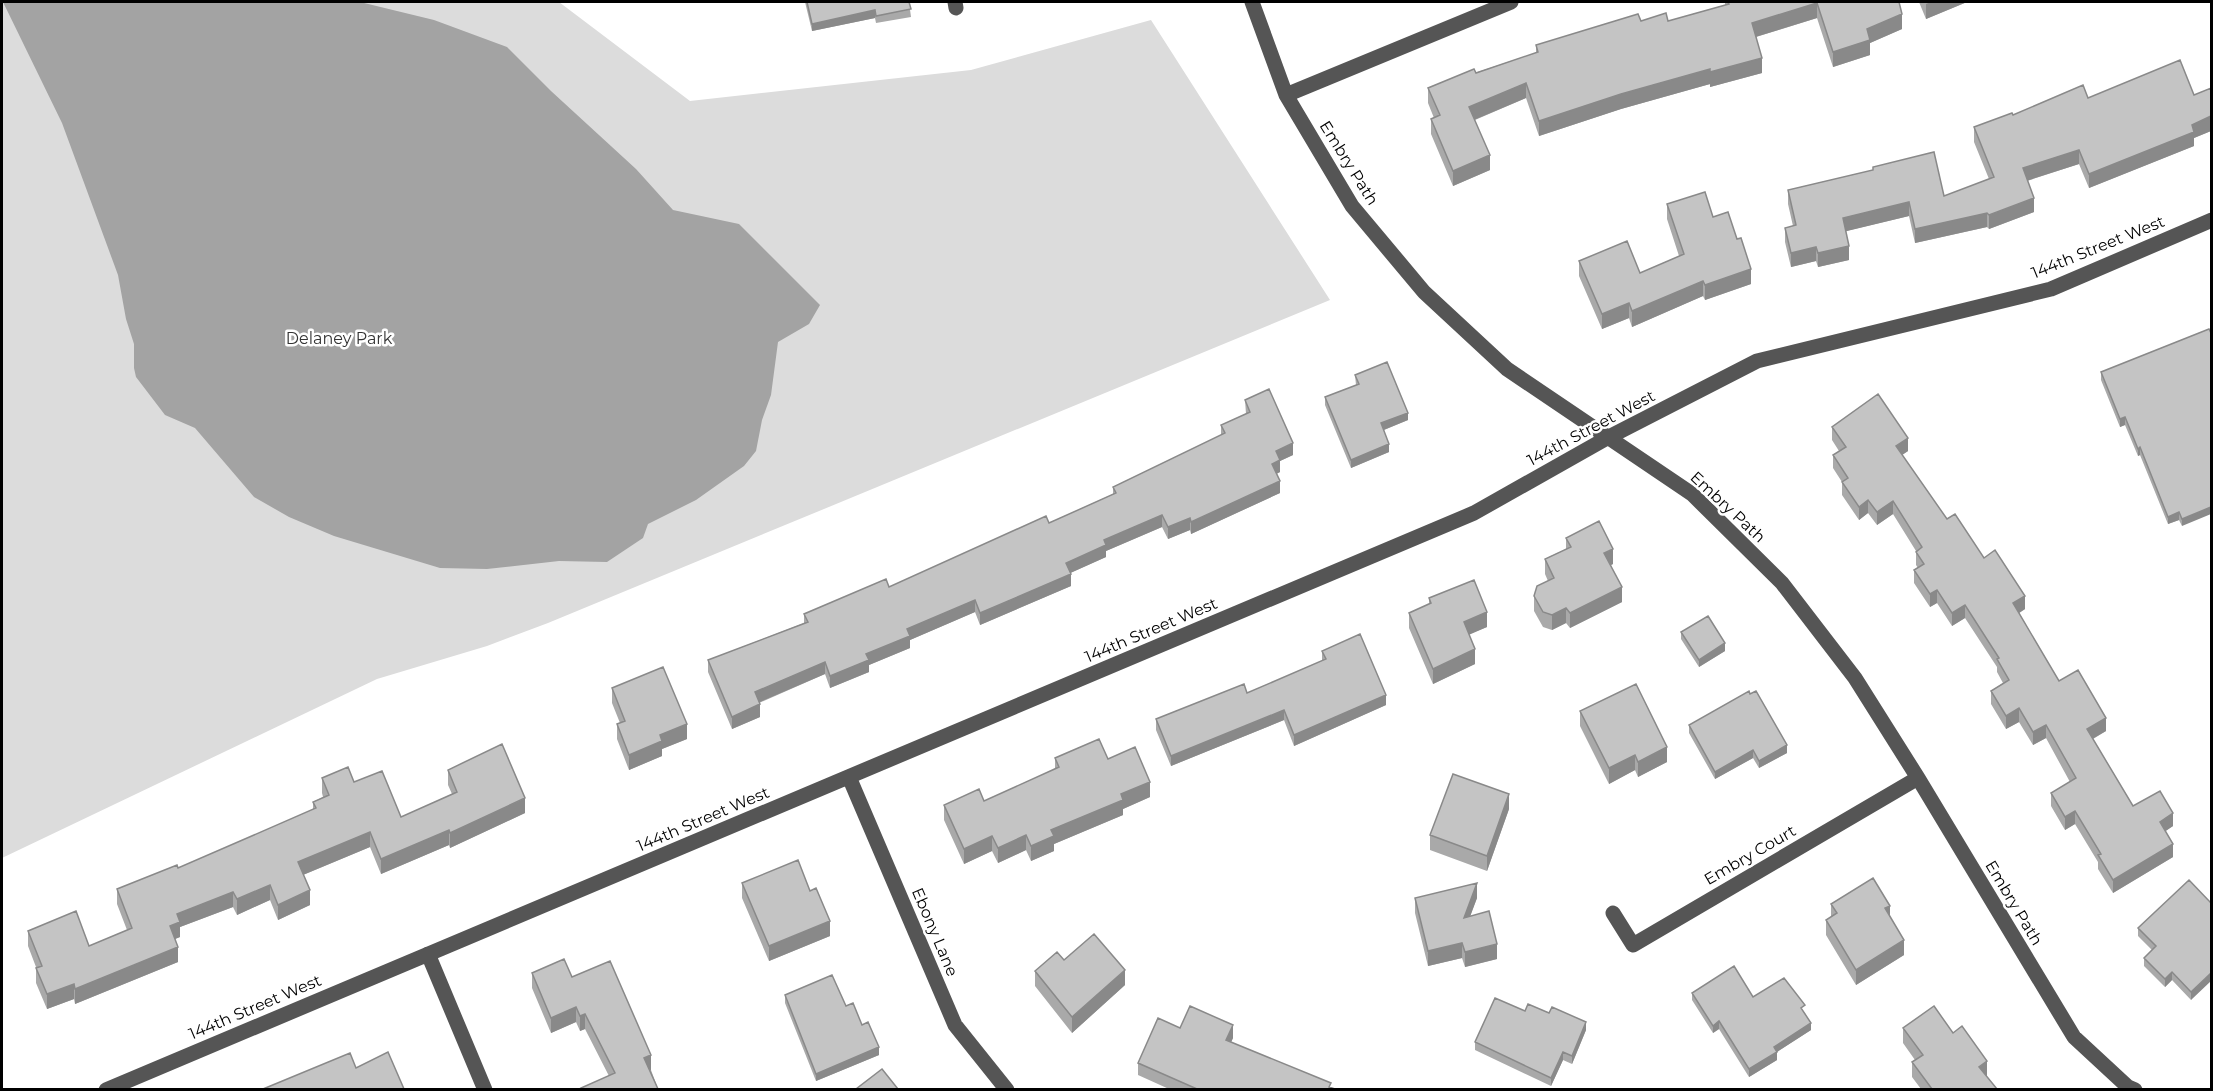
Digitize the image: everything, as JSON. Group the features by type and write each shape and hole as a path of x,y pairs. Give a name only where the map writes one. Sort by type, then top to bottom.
{"street":[{"name":"Embry Path","path":"1252,2 1286,95 1352,206 1424,292 1507,369 1692,494 1782,582 1855,678 2074,1037 2128,1087 2135,1089"},
{"path":"1286,95 1511,2"},
{"name":"144th Street West","path":"106,1089 1474,513 1608,438 1757,362 2051,289 2211,221"},
{"name":"Ebony Lane","path":"849,777 955,1025 1008,1089"},
{"name":"Embry Court","path":"1612,913 1633,945 1918,778"},
{"path":"428,954 485,1089"}],"green space":[{"name":"Delaney Park","path":"2,2 559,2 690,101 971,70 1151,20 1330,300 548,623 487,646 377,679 2,858"}],"shaded area":[{"path":"3,2 360,2 434,20 507,47 636,169 673,210 739,224 820,305 809,324 778,342 771,395 762,420 756,451 744,466 696,500 648,524 643,538 607,562 559,561 487,569 440,568 334,536 289,517 254,497 195,428 165,415 136,377 134,344 126,319 118,275 62,123"}],"building":[{"path":"807,2 909,2 911,9 876,16 875,10 812,24"},
{"path":"1728,2 1899,2 1902,14 1867,29 1870,40 1833,52 1817,3 1752,23 1762,58 1710,72 1710,69 1621,94 1539,121 1526,83 1469,107 1490,155 1453,171 1431,119 1440,115 1428,88 1474,69 1476,73 1538,52 1536,45 1638,14 1641,21 1666,13 1668,21 1729,4"},
{"path":"2180,60 2194,95 2211,88 2211,116 2192,125 2194,132 2089,174 2079,150 2023,168 2034,198 1989,215 1987,213 1915,229 1909,202 1843,218 1849,246 1818,253 1816,247 1791,253 1785,228 1796,225 1788,190 1873,170 1873,167 1934,152 1944,196 1994,177 1974,127 2012,113 2013,115 2083,85 2088,98"},
{"path":"1705,192 1713,217 1728,212 1737,239 1741,238 1751,269 1705,285 1703,281 1632,311 1629,303 1602,314 1579,261 1627,241 1640,273 1684,254 1667,204"},
{"path":"2209,329 2211,333 2211,507 2182,519 2179,512 2168,517 2140,447 2138,449 2125,417 2120,419 2101,372"},
{"path":"1387,362 1408,413 1381,423 1389,444 1351,460 1325,397 1359,384 1355,375"},
{"path":"1269,389 1293,443 1276,451 1280,460 1272,464 1280,481 1191,522 1190,518 1168,527 1162,515 1104,540 1106,545 1066,563 1071,574 980,613 975,600 907,629 910,636 866,654 869,660 830,676 825,662 755,692 760,704 732,717 708,660 808,622 804,614 886,579 889,587 1046,516 1049,523 1116,493 1113,487 1225,433 1221,425 1250,412 1245,400"},
{"path":"1878,394 1908,438 1896,446 1947,519 1955,514 1984,558 1995,550 2025,596 2013,603 2059,681 2078,670 2106,718 2087,729 2133,806 2160,791 2173,813 2160,822 2173,844 2113,880 2098,855 2101,854 2075,811 2065,817 2051,793 2076,778 2046,725 2033,732 2019,708 2006,716 1991,691 2009,680 1997,659 1999,658 1965,605 1952,613 1937,590 1930,594 1914,570 1924,564 1916,552 1922,547 1893,501 1877,512 1868,500 1859,507 1842,482 1848,478 1833,455 1846,447 1832,427"},
{"path":"1599,521 1613,549 1604,553 1622,587 1570,613 1566,608 1552,615 1543,612 1534,596 1537,586 1554,578 1545,559 1571,547 1566,538"},
{"path":"1474,580 1487,612 1464,622 1475,649 1433,669 1409,613 1431,603 1429,598"},
{"path":"1708,616 1725,643 1699,660 1681,632"},
{"path":"1360,634 1386,695 1294,735 1284,710 1171,756 1156,719 1244,684 1247,693 1326,659 1322,651"},
{"path":"663,667 687,724 660,735 662,741 629,755 617,724 625,721 612,688"},
{"path":"1636,684 1667,747 1638,762 1635,755 1609,768 1580,711"},
{"path":"1749,691 1750,694 1756,691 1787,745 1759,761 1753,750 1715,772 1689,725"},
{"path":"1099,739 1108,759 1135,747 1150,782 1121,794 1123,800 1051,830 1054,836 1031,846 1026,835 998,848 992,836 964,849 944,805 979,789 984,801 1059,767 1055,758"},
{"path":"502,744 525,798 450,833 449,830 381,859 370,832 298,862 310,890 278,905 270,885 237,899 233,892 177,914 180,922 170,926 178,947 75,989 74,984 47,994 36,968 42,966 28,931 76,911 89,946 132,928 117,889 177,865 178,868 316,808 313,802 329,795 322,778 348,767 354,782 382,771 401,817 457,792 448,770"},
{"path":"1453,774 1509,794 1487,856 1430,835"},
{"path":"798,860 810,891 816,888 830,921 769,946 742,883"},
{"path":"1873,878 1890,906 1885,908 1904,940 1856,970 1826,920 1837,913 1831,904"},
{"path":"2189,880 2211,903 2211,973 2191,992 2172,972 2165,979 2144,958 2156,946 2138,928"},
{"path":"1477,883 1464,918 1489,911 1497,944 1465,952 1462,943 1428,951 1415,898"},
{"path":"1094,934 1125,970 1072,1017 1035,971 1057,952 1064,960"},
{"path":"564,959 572,977 610,961 651,1055 644,1058 658,1089 581,1088 615,1073 585,1014 580,1016 576,1007 551,1018 532,973"},
{"path":"1734,966 1753,997 1784,978 1805,1005 1801,1008 1811,1023 1774,1047 1777,1052 1749,1069 1719,1021 1713,1026 1692,993"},
{"path":"832,975 846,1006 853,1003 862,1025 868,1022 879,1047 816,1074 785,995"},
{"path":"1495,998 1525,1011 1528,1004 1549,1013 1552,1007 1586,1022 1572,1056 1563,1052 1551,1078 1475,1042"},
{"path":"1190,1006 1233,1025 1226,1040 1331,1083 1329,1087 1335,1089 1197,1089 1138,1063 1158,1018 1180,1028"},
{"path":"1934,1006 1953,1033 1962,1026 1987,1061 1979,1067 1997,1089 1932,1089 1912,1062 1923,1055 1903,1028"},
{"path":"388,1052 404,1089 263,1089 350,1053 356,1068"},
{"path":"882,1069 898,1089 856,1089"}]}
